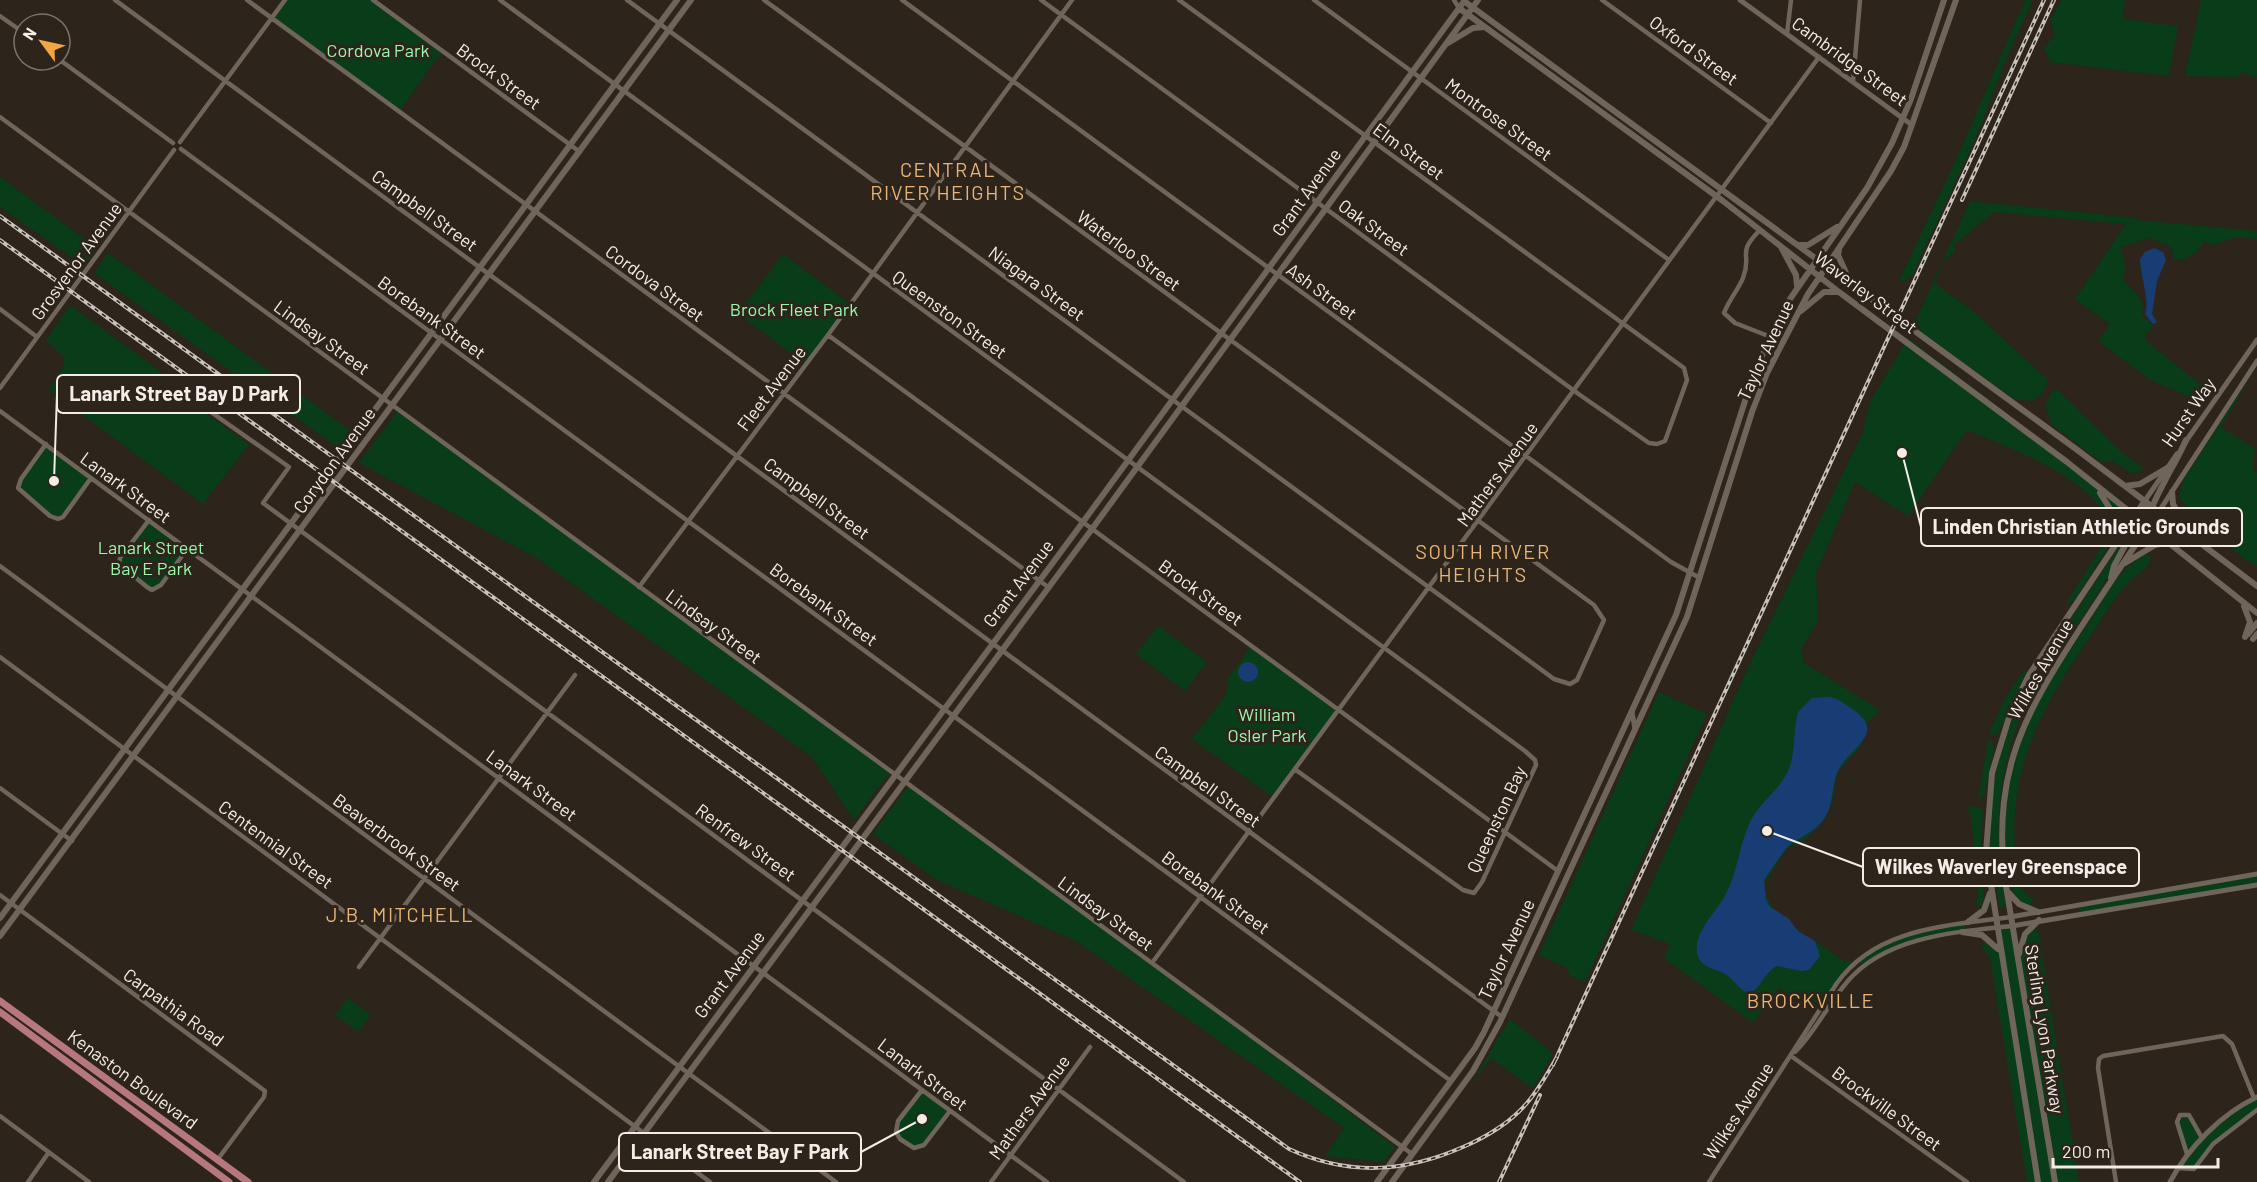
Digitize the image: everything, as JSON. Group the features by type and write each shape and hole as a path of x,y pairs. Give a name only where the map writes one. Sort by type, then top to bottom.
{"main road":[{"name":"Corydon Avenue","path":"0,918 677,0"},
{"name":"Corydon Avenue","path":"0,936 691,0"},
{"name":"Grant Avenue","path":"608,1182 1230,341 1478,0"},
{"name":"Taylor Avenue","path":"1377,1182 1475,1048 1493,1012 1676,615 1743,402 1771,337 1797,287 1867,188 1904,119 1944,0"},
{"name":"Taylor Avenue","path":"1392,1182 1473,1071 1502,1017 1687,617 1756,401 1796,315 1825,266 1891,171 1912,125 1956,0"},
{"name":"Grant Avenue","path":"594,1182 1083,522 1464,1"},
{"name":"Waverley Street","path":"1464,1 1798,244 2257,586"},
{"name":"Waverley Street","path":"1459,8 1779,243 1809,269 2095,485 2257,613"},
{"path":"1445,45 1473,28 1485,27"},
{"path":"1798,244 1808,245 1840,225"},
{"path":"1779,243 1796,275 1797,287"},
{"path":"1840,246 1838,255 1852,285"},
{"path":"1796,315 1824,292 1839,292"},
{"path":"2147,528 2151,507 2186,440"},
{"path":"2124,486 2140,484 2167,468"},
{"path":"2095,485 2120,523 2123,534"},
{"path":"2172,492 2173,504 2191,538"},
{"name":"Wilkes Avenue","path":"1996,919 1986,853 1988,804 2000,740 2030,675 2123,534 2136,519 2144,502"},
{"name":"Wilkes Avenue","path":"2010,917 2002,850 2002,819 2006,786 2015,746 2033,704 2110,582 2158,513"},
{"path":"2110,582 2114,566 2136,519"},
{"path":"2122,564 2155,545 2168,542"},
{"path":"2243,603 2250,622 2245,637 2257,623"},
{"path":"1968,922 1984,910 1991,892"},
{"path":"2008,892 2019,904 2038,912"},
{"name":"Sterling Lyon Parkway","path":"2010,917 2055,1182"},
{"name":"Sterling Lyon Parkway","path":"1996,919 2038,1182"},
{"path":"2018,957 2025,933 2039,920"},
{"path":"1962,932 1983,935 2000,952"},
{"name":"Kenaston Boulevard","path":"0,1001 248,1182"},
{"name":"Kenaston Boulevard","path":"0,1012 229,1182"}],"street":[{"name":"Campbell Street","path":"116,0 1502,1017"},
{"name":"Cordova Street","path":"247,0 1048,587"},
{"path":"173,143 174,150 181,149 180,142 285,0"},
{"name":"Brock Street","path":"372,0 580,152"},
{"name":"Queenston Street","path":"500,0 1385,650"},
{"name":"Niagara Street","path":"627,0 1554,679 1570,684 1577,680 1602,628 1603,615 1594,605 1478,522"},
{"name":"Waterloo Street","path":"764,0 1478,522"},
{"name":"Ash Street","path":"902,0 1526,456 1700,578"},
{"name":"Oak Street","path":"1041,0 1574,391"},
{"name":"Fleet Avenue","path":"639,587 828,335 1072,0"},
{"name":"Elm Street","path":"1179,0 1687,372 1687,380 1665,441 1657,444 1649,443 1574,391"},
{"name":"Montrose Street","path":"1314,0 1669,260"},
{"name":"Waverley Street","path":"1454,0 1459,8"},
{"name":"Oxford Street","path":"1602,0 1771,123"},
{"name":"Cambridge Street","path":"1740,0 1912,125"},
{"path":"1787,34 1791,0"},
{"path":"1853,82 1860,0"},
{"name":"Mathers Avenue","path":"1152,963 1248,831 1385,650 1819,57"},
{"path":"72,69 173,143 180,142"},
{"name":"Lindsay Street","path":"0,117 1412,1154"},
{"name":"Borebank Street","path":"181,149 1451,1081"},
{"name":"Grosvenor Avenue","path":"0,388 174,150"},
{"path":"1760,230 1744,250 1746,269 1724,313 1735,323 1771,337"},
{"path":"0,309 37,337"},
{"name":"Brock Street","path":"828,335 1558,871"},
{"name":"Hurst Way","path":"2144,502 2257,340"},
{"name":"Hurst Way","path":"2158,513 2257,361"},
{"name":"Renfrew Street","path":"201,405 289,467 263,503 1184,1182"},
{"name":"Lanark Street","path":"0,411 1047,1182"},
{"path":"46,444 21,479 18,488 50,516 58,519 63,517 92,478"},
{"path":"148,520 120,558 119,564 147,587 152,590 161,585 187,549"},
{"name":"Beaverbrook Street","path":"0,566 836,1182"},
{"name":"Queenston Bay","path":"1296,770 1468,892 1478,889 1535,771 1535,760 1385,650"},
{"name":"Centennial Street","path":"0,657 710,1182"},
{"path":"359,967 575,675"},
{"path":"1632,711 1635,729"},
{"path":"0,788 72,841"},
{"path":"2010,917 2257,874"},
{"path":"2012,926 2257,885"},
{"name":"Carpathia Road","path":"0,895 265,1091 264,1097 218,1159"},
{"name":"Wilkes Avenue","path":"1709,1182 1837,982 1858,959 1888,940 1968,922 2010,917"},
{"name":"Wilkes Avenue","path":"1791,1056 1804,1043 1847,981 1874,959 1913,942 1962,932 2012,926"},
{"path":"2116,1182 2098,1068 2103,1056 2223,1036 2232,1044 2255,1098 2202,1138 2187,1154 2170,1182"},
{"name":"Mathers Avenue","path":"990,1182 1090,1047"},
{"name":"Brockville Street","path":"1791,1056 1964,1181"},
{"path":"922,1090 898,1121 896,1132 900,1139 914,1148 924,1145 950,1111"},
{"path":"2178,1168 2194,1169 2213,1144 2257,1110"},
{"path":"2187,1154 2177,1122 2180,1115 2189,1115 2202,1138"},
{"path":"0,1116 89,1182"},
{"path":"28,1182 49,1152"}],"green space":[{"name":"Cordova Park","path":"285,0 373,0 442,51 399,112 272,18"},
{"path":"2025,0 2033,0 2007,57 1978,133 1912,276 1898,283 1959,153"},
{"path":"2061,0 2125,0 2123,19 2178,26 2169,76 2050,62 2044,48 2054,36 2051,19"},
{"path":"2201,0 2257,0 2257,78 2242,72 2238,77 2185,76"},
{"path":"0,177 97,248 84,266 0,207"},
{"path":"1970,201 2257,231 2257,239 2235,237 2213,245 2204,242 2191,255 2178,260 2174,259 2171,247 2150,238 2121,247 2126,268 2123,280 2141,299 2142,314 2153,327 2145,335 2146,341 2201,385 2192,398 2152,381 2098,341 2110,324 2075,299 2126,224 1994,212 1953,246 1956,251 1944,260 1935,283 1975,313 2048,380 2043,393 2032,401 2014,399 1921,332 1916,320"},
{"path":"108,253 352,432 340,449 94,273"},
{"name":"Brock Fleet Park","path":"783,254 850,304 806,364 738,314"},
{"path":"70,305 201,401 198,408 249,444 203,504 49,390 64,366 64,358 46,340"},
{"path":"1908,338 2108,491 2120,508 2120,528 2074,601 2065,605 2100,549 2105,530 2114,526 2086,492 2068,478 2029,457 1967,430 1908,516 1855,482 1816,573 1818,621 1801,649 1804,663 1880,710 1865,725 1862,745 1837,773 1833,801 1823,822 1804,841 1786,849 1764,884 1771,904 1784,919 1817,947 1815,941 1844,961 1855,962 1826,1000 1820,995 1810,1010 1779,988 1753,1023 1664,958 1670,944 1631,930 1748,668 1863,432 1870,402"},
{"path":"2257,367 2221,427 2255,449 2253,472 2257,472 2257,567 2204,530 2179,497 2183,480"},
{"path":"2057,389 2120,451 2145,469 2132,474 2113,461 2100,461 2052,425 2045,406 2052,392"},
{"path":"398,410 890,772 854,820 812,757 537,558 359,463"},
{"path":"46,444 91,478 63,517 50,516 20,492 18,483"},
{"name":"Lanark Street Bay E Park","path":"149,520 187,549 161,585 152,590 119,564 120,558"},
{"path":"2134,524 2140,528 2057,656 2051,661 2043,661"},
{"path":"2143,556 2151,556 2150,561 2128,583 2106,612 2054,693 2041,718 2022,768 2014,824 2015,855 2020,886 2027,895 2033,898 2031,906 2024,904 2015,896 2011,885 2005,844 2007,800 2023,735 2052,676 2118,577"},
{"path":"1158,626 1207,662 1185,691 1136,654"},
{"name":"William Osler Park","path":"1251,646 1340,711 1274,798 1192,739 1226,695 1228,679"},
{"path":"2025,669 2025,675 1999,732 1995,735 1989,734 2004,700"},
{"path":"2035,673 2038,674 2037,683 2019,721 2002,783 1999,847 2005,907 2000,908 1989,844 1989,821 1995,777 2015,713"},
{"path":"1659,692 1707,714 1585,982 1570,976 1567,968 1539,955"},
{"path":"1988,740 1992,742 1994,748 1984,796 1978,800"},
{"path":"909,785 1152,963 1395,1147 1384,1162 1325,1156 1344,1128 1076,941 937,880 873,834"},
{"path":"1969,806 1980,807 1983,811 1980,862 1984,894 1981,907 1975,902 1978,897 1978,888 1970,811 1967,809"},
{"path":"2257,874 2257,885 2080,914 2078,903"},
{"path":"1968,922 1962,932 1898,947 1863,967 1859,959 1888,940"},
{"path":"2033,924 2039,935 2079,1182 2027,1182 1990,958 1981,946 1989,939 1999,951 1997,927 2012,926 2017,956"},
{"path":"348,998 371,1015 358,1032 335,1015"},
{"path":"1510,1019 1553,1053 1533,1089 1491,1058 1469,1087"},
{"path":"922,1090 950,1111 924,1145 914,1148 900,1139 896,1124"},
{"path":"2257,1097 2257,1110 2213,1144 2194,1169 2178,1168 2187,1154 2177,1122 2189,1115 2201,1138"}],"water":[{"path":"2154,248 2163,252 2166,260 2157,281 2152,314 2157,322 2153,324 2145,314 2146,302 2140,259 2145,252"},
{"path":"1248,662 1255,665 1258,672 1255,679 1248,682 1241,679 1238,672 1241,665"},
{"path":"1827,697 1842,702 1864,719 1867,727 1866,735 1838,771 1824,819 1813,830 1789,846 1764,881 1766,899 1770,907 1788,918 1798,931 1815,941 1820,956 1809,970 1802,971 1777,966 1752,992 1748,993 1724,973 1701,962 1697,952 1699,937 1729,887 1750,822 1782,782 1790,766 1798,712 1812,698"}],"railway":[{"path":"1553,1065 2044,0"},
{"path":"1962,200 2054,0"},
{"path":"0,216 1289,1149 1311,1158 1354,1167 1398,1166 1441,1156 1480,1139 1513,1117 1527,1103 1557,1057"},
{"path":"0,240 1300,1182"},
{"path":"1499,1182 1540,1095"}],"place":[{"name":"Linden Christian Athletic Grounds","path":"1902,453"},
{"name":"Lanark Street Bay D Park","path":"54,481"},
{"name":"Wilkes Waverley Greenspace","path":"1767,831"},
{"name":"Lanark Street Bay F Park","path":"922,1119"}],"district":[{"name":"CENTRAL RIVER HEIGHTS","path":"948,180"},
{"name":"SOUTH RIVER HEIGHTS","path":"1483,562"},
{"name":"J.B. MITCHELL","path":"400,914"},
{"name":"BROCKVILLE","path":"1811,1000"}]}
